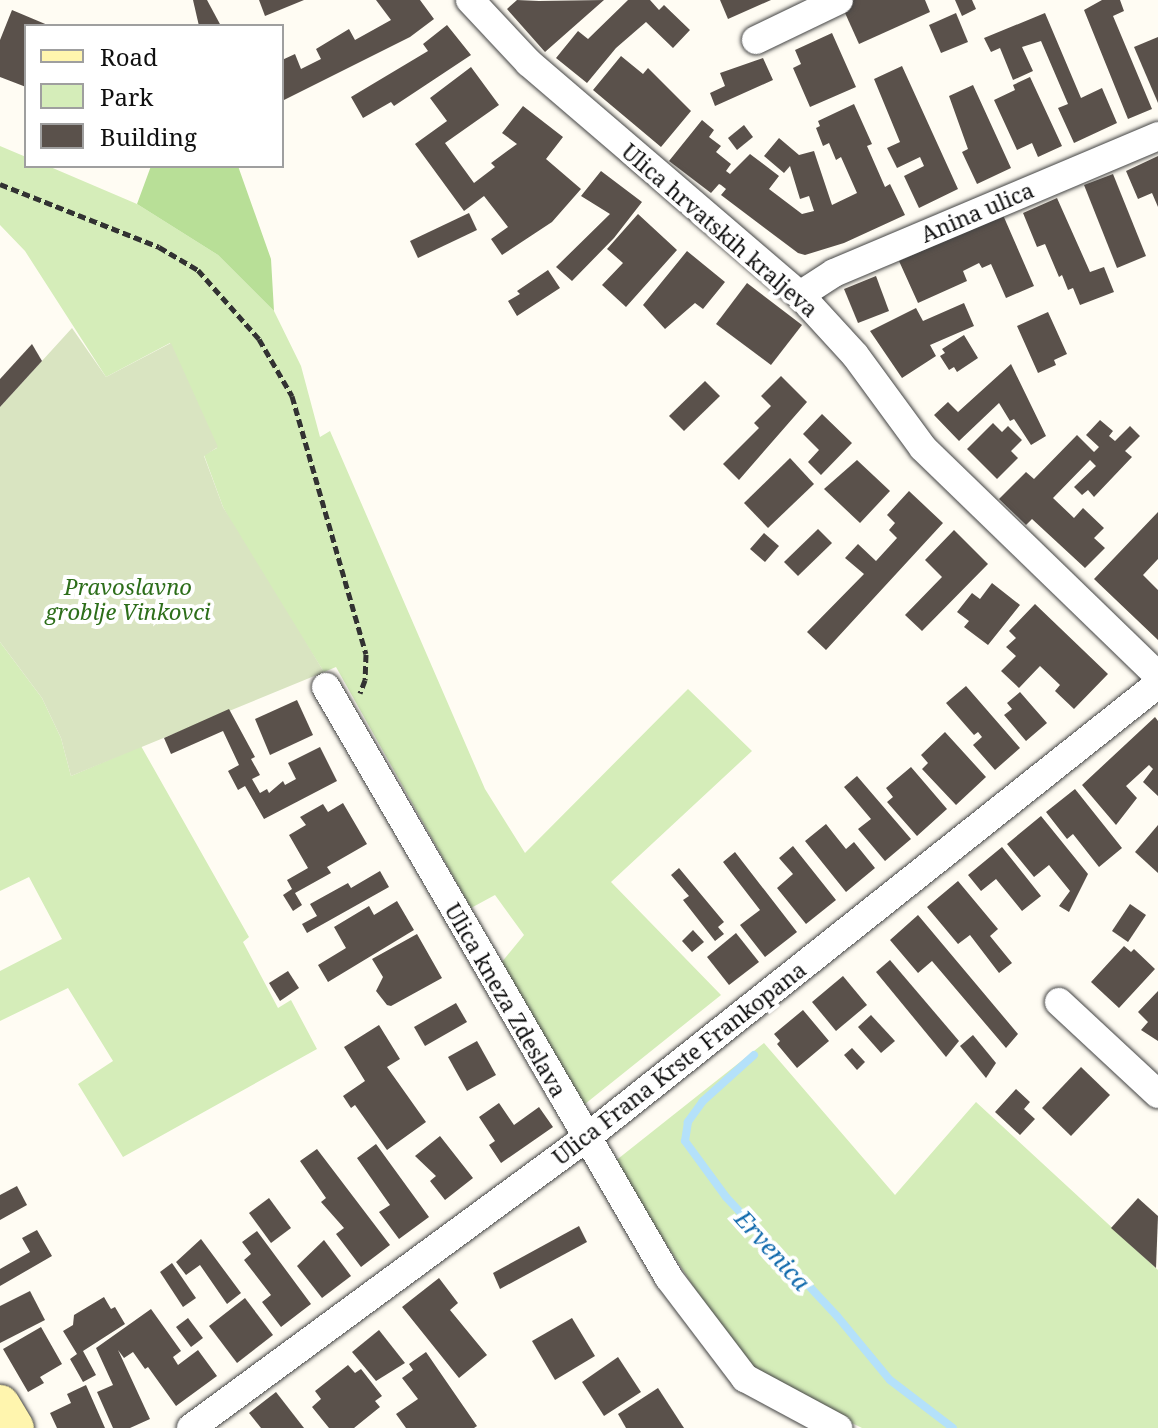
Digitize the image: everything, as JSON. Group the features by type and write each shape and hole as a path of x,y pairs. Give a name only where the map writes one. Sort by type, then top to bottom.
{"street":[{"name":"Ulica hrvatskih kraljeva","path":"470,0 529,63 800,295 855,355 923,448 1158,676"},
{"path":"756,40 839,0"},
{"name":"Anina ulica","path":"800,295 834,273 1158,136"},
{"name":"Ulica Frana Krste Frankopana","path":"191,1428 586,1138 1158,684"},
{"name":"Ulica kneza Zdeslava","path":"326,687 669,1278 735,1369 745,1378 838,1428"},
{"path":"1059,1002 1158,1094"}],"path":[{"path":"0,184 116,227 198,270 259,339 278,366 292,396 366,654 365,680 347,723"}],"green space":[{"path":"0,146 24,156 24,168 53,168 137,204 218,255 274,311 301,366 320,437 330,431 485,789 525,853 688,689 752,751 611,882 721,995 580,1108 501,963 524,935 495,895 471,908 336,667 324,672 246,550 223,507 204,455 217,448 170,343 106,377 25,251 0,225"},
{"path":"150,168 239,168 271,259 274,311 218,255 137,204"},
{"name":"Pravoslavno groblje Vinkovci","path":"72,328 106,377 171,343 218,447 204,456 223,507 324,672 71,776 61,738 42,698 0,642 0,407"},
{"path":"0,642 42,698 61,738 71,776 141,746 249,937 243,942 278,1008 291,1000 317,1049 123,1157 78,1084 113,1061 68,988 0,1021 0,971 62,939 29,877 0,891"},
{"path":"764,1043 895,1195 976,1102 1158,1270 1158,1428 862,1428 761,1375 732,1347 614,1162"}],"building":[{"path":"193,0 207,0 220,24 199,24"},
{"path":"259,0 304,0 265,16"},
{"path":"376,0 420,0 434,19 410,37 284,100 284,59 295,54 301,69 321,59 316,49 349,29 355,40 391,20"},
{"path":"517,0 604,0 545,52 507,9"},
{"path":"628,0 650,0 659,10 664,5 690,30 673,48 646,22 616,48 587,83 556,58 578,31 588,39"},
{"path":"720,0 771,0 728,19"},
{"path":"851,0 925,0 930,12 859,44 841,4"},
{"path":"955,0 972,0 976,9 962,16"},
{"path":"1102,0 1120,0 1124,11 1113,16 1152,109 1128,119 1084,10"},
{"path":"12,10 45,24 24,24 24,86 0,77 0,40"},
{"path":"956,13 968,42 941,53 929,25"},
{"path":"1045,13 1081,98 1102,88 1117,123 1074,143 1058,108 1068,104 1041,41 1022,47 1033,71 1013,80 1000,48 991,52 984,38"},
{"path":"447,25 471,55 394,106 391,102 363,118 351,97 428,51 423,44"},
{"path":"832,33 856,87 810,107 793,68 801,64 795,50"},
{"path":"1158,37 1158,103 1134,47"},
{"path":"621,56 643,74 648,68 691,111 661,147 593,90"},
{"path":"763,58 773,80 715,106 710,93 725,86 720,73"},
{"path":"902,66 958,189 919,208 904,176 924,166 920,157 897,168 887,148 900,142 874,79"},
{"path":"471,67 499,105 445,143 474,183 495,167 491,163 517,144 502,133 523,106 563,137 546,159 581,189 552,222 502,255 491,239 508,227 484,196 464,211 415,144 447,121 430,98"},
{"path":"1030,77 1062,146 1038,157 1032,143 1017,150 994,100 1015,90 1013,85"},
{"path":"973,85 1011,168 977,184 962,152 968,149 949,96"},
{"path":"854,104 872,144 867,146 885,187 890,184 905,215 844,243 805,255 798,253 721,195 726,189 721,185 711,193 669,161 702,120 714,130 709,137 721,146 716,152 731,164 726,171 730,174 750,154 779,176 769,189 802,214 814,211 809,196 800,199 790,166 784,173 764,156 779,138 799,155 814,151 832,205 857,193 841,157 836,160 829,143 823,146 816,128 820,126 818,121"},
{"path":"744,125 753,137 737,150 728,138"},
{"path":"1158,156 1158,207 1152,193 1138,199 1126,171"},
{"path":"601,171 642,202 614,238 572,281 556,267 610,214 581,196"},
{"path":"1113,174 1146,256 1117,268 1084,185"},
{"path":"1057,198 1090,272 1104,267 1114,292 1080,305 1073,288 1068,290 1062,275 1059,277 1045,244 1037,247 1023,213"},
{"path":"469,213 477,230 418,258 410,241"},
{"path":"638,214 677,250 626,307 602,285 623,263 607,249"},
{"path":"1003,215 1034,286 1006,298 991,264 982,268 979,263 963,271 967,281 918,303 899,261"},
{"path":"687,251 725,282 703,309 695,303 665,329 643,305"},
{"path":"548,270 560,288 517,316 508,301"},
{"path":"876,276 889,311 858,323 844,289"},
{"path":"747,283 802,325 771,365 716,324"},
{"path":"964,303 974,326 930,345 936,356 902,378 870,331 916,308 923,321"},
{"path":"1048,312 1067,354 1054,360 1056,365 1038,373 1017,326"},
{"path":"964,335 978,358 957,372 954,367 949,370 940,356 945,353 942,349"},
{"path":"32,344 42,361 0,407 0,379"},
{"path":"1011,364 1046,436 1031,445 999,403 959,441 934,415 948,402 958,412"},
{"path":"781,376 807,402 739,480 723,464 759,428 754,423 771,406 761,396"},
{"path":"705,381 720,396 684,431 669,416"},
{"path":"822,414 852,443 821,475 808,462 819,450 803,434"},
{"path":"1100,420 1113,431 1109,436 1115,441 1130,426 1140,436 1125,451 1132,457 1094,497 1088,490 1082,495 1074,487 1096,466 1090,460 1053,498 1074,518 1083,508 1104,528 1094,538 1105,548 1085,568 1032,519 1026,525 999,499 1026,472 1034,479 1077,435 1094,452 1099,447 1086,435"},
{"path":"993,423 1002,432 1008,426 1022,440 1011,451 1018,458 997,479 967,449"},
{"path":"790,458 814,484 768,528 744,503"},
{"path":"857,460 890,491 860,523 824,489"},
{"path":"909,491 943,523 826,650 807,632 864,574 845,558 858,544 876,561 897,538 889,530 895,523 887,515"},
{"path":"1158,512 1158,559 1143,575 1158,590 1158,640 1094,579"},
{"path":"818,529 832,543 798,576 784,562"},
{"path":"954,530 988,564 922,631 905,615 942,577 925,560"},
{"path":"764,533 779,546 765,562 750,549"},
{"path":"992,583 1020,605 988,645 964,627 969,621 957,612 972,593 980,599"},
{"path":"1035,604 1108,674 1074,709 1055,691 1060,685 1040,666 1019,688 1001,671 1016,656 1006,647 1016,638 1009,631"},
{"path":"966,686 1020,748 995,770 973,745 982,737 978,732 974,735 946,703"},
{"path":"1020,692 1047,723 1026,741 1004,715 1012,709 1007,703"},
{"path":"297,700 313,735 270,755 255,719"},
{"path":"229,709 255,757 251,759 260,775 252,779 260,793 267,789 269,793 283,781 285,785 296,779 288,763 320,747 337,781 264,819 245,786 238,790 228,771 239,765 223,731 171,754 164,738"},
{"path":"1155,717 1158,721 1158,796 1143,782 1153,769 1149,765 1126,786 1137,798 1116,825 1082,785"},
{"path":"945,732 986,777 956,805 922,769 928,763 921,755"},
{"path":"911,767 947,809 917,836 887,802 893,797 886,788"},
{"path":"857,776 911,839 885,861 858,829 871,819 844,787"},
{"path":"1075,789 1122,848 1099,867 1073,834 1067,839 1046,812"},
{"path":"343,803 367,844 327,867 331,873 295,893 302,905 293,911 283,895 292,889 287,880 308,868 289,835 306,825 300,817 323,804 328,812"},
{"path":"1041,816 1088,874 1069,912 1059,906 1070,891 1049,865 1034,877 1007,844"},
{"path":"826,824 846,849 854,842 875,868 846,892 805,841"},
{"path":"1158,825 1158,873 1135,852"},
{"path":"793,846 836,900 806,924 777,888 793,874 779,858"},
{"path":"1002,847 1041,896 1022,911 996,879 981,891 968,875"},
{"path":"735,852 797,932 765,957 740,925 760,910 723,862"},
{"path":"679,868 724,922 718,927 724,934 715,941 683,900 689,896 671,875"},
{"path":"380,871 389,887 307,933 302,924 317,916 310,904 348,883 351,888"},
{"path":"958,881 998,929 990,936 1012,963 999,973 970,935 958,944 927,907"},
{"path":"397,901 414,930 328,982 318,965 346,948 334,927 369,906 374,915"},
{"path":"1130,904 1146,915 1128,942 1112,931"},
{"path":"918,915 1018,1034 1006,1048 932,961 918,973 890,940"},
{"path":"693,930 704,942 692,952 682,941"},
{"path":"736,933 759,962 729,985 707,957"},
{"path":"417,934 442,978 391,1006 387,1005 376,991 383,977 372,959"},
{"path":"1124,946 1131,952 1134,949 1155,969 1119,1008 1091,982"},
{"path":"890,960 959,1041 946,1057 876,972"},
{"path":"288,971 299,988 280,1001 269,983"},
{"path":"843,976 867,1005 836,1031 812,1002"},
{"path":"1158,991 1158,1041 1141,1030 1148,1022 1138,1012"},
{"path":"456,1003 467,1022 425,1046 414,1027"},
{"path":"803,1010 829,1041 797,1068 777,1044 780,1041 774,1034"},
{"path":"871,1015 895,1041 881,1053 858,1027"},
{"path":"379,1025 400,1059 387,1067 426,1122 387,1150 355,1105 351,1108 343,1096 365,1081 344,1047"},
{"path":"973,1035 996,1063 986,1078 960,1046"},
{"path":"477,1041 496,1075 467,1091 448,1057"},
{"path":"852,1048 865,1062 857,1070 844,1055"},
{"path":"1081,1067 1110,1095 1071,1136 1042,1108"},
{"path":"1016,1089 1030,1102 1024,1109 1035,1119 1020,1135 995,1112"},
{"path":"499,1103 514,1125 539,1107 553,1127 501,1163 489,1145 495,1141 479,1117"},
{"path":"440,1136 473,1178 445,1200 430,1181 436,1176 415,1156"},
{"path":"376,1144 429,1217 399,1239 379,1212 390,1205 357,1158"},
{"path":"317,1149 390,1245 361,1267 336,1234 344,1228 321,1202 326,1198 300,1161"},
{"path":"17,1186 27,1205 0,1220 0,1195"},
{"path":"269,1198 291,1228 271,1243 249,1213"},
{"path":"1138,1198 1158,1216 1156,1268 1111,1228"},
{"path":"579,1226 587,1242 500,1289 493,1273"},
{"path":"37,1230 52,1256 0,1286 0,1269 30,1252 22,1238"},
{"path":"257,1231 311,1304 281,1327 262,1302 271,1295 244,1260 251,1254 242,1242"},
{"path":"201,1239 241,1293 227,1304 200,1265 186,1275 176,1262"},
{"path":"324,1240 351,1276 322,1298 297,1266"},
{"path":"172,1263 196,1298 183,1307 160,1272"},
{"path":"439,1278 458,1303 450,1310 487,1355 459,1378 402,1307"},
{"path":"30,1291 45,1320 0,1343 0,1306"},
{"path":"104,1297 111,1309 115,1307 125,1324 83,1351 96,1375 83,1382 70,1359 77,1354 63,1331 73,1325 74,1315"},
{"path":"245,1298 273,1335 237,1363 209,1326"},
{"path":"151,1309 181,1351 173,1357 178,1365 198,1350 217,1376 176,1406 133,1352 124,1358 118,1350 150,1419 130,1428 113,1428 97,1392 113,1385 96,1348"},
{"path":"188,1318 203,1338 191,1347 176,1327"},
{"path":"572,1318 595,1356 555,1380 532,1341"},
{"path":"41,1327 62,1364 40,1377 44,1383 28,1392 3,1349"},
{"path":"379,1330 405,1363 376,1381 352,1352"},
{"path":"426,1352 477,1426 474,1428 406,1428 396,1414 418,1399 402,1378 413,1370 409,1364"},
{"path":"618,1357 641,1392 604,1416 582,1382"},
{"path":"348,1365 355,1373 361,1369 382,1396 375,1401 380,1407 354,1428 329,1428 312,1407 321,1399 315,1391"},
{"path":"86,1385 105,1428 57,1428 50,1413 71,1403 67,1394"},
{"path":"658,1388 684,1428 626,1428 618,1414"},
{"path":"276,1392 304,1428 261,1428 249,1413"}],"waterway":[{"name":"Ervenica","path":"754,1055 703,1101 688,1122 685,1141 726,1197 837,1316 890,1380 953,1428"}]}
